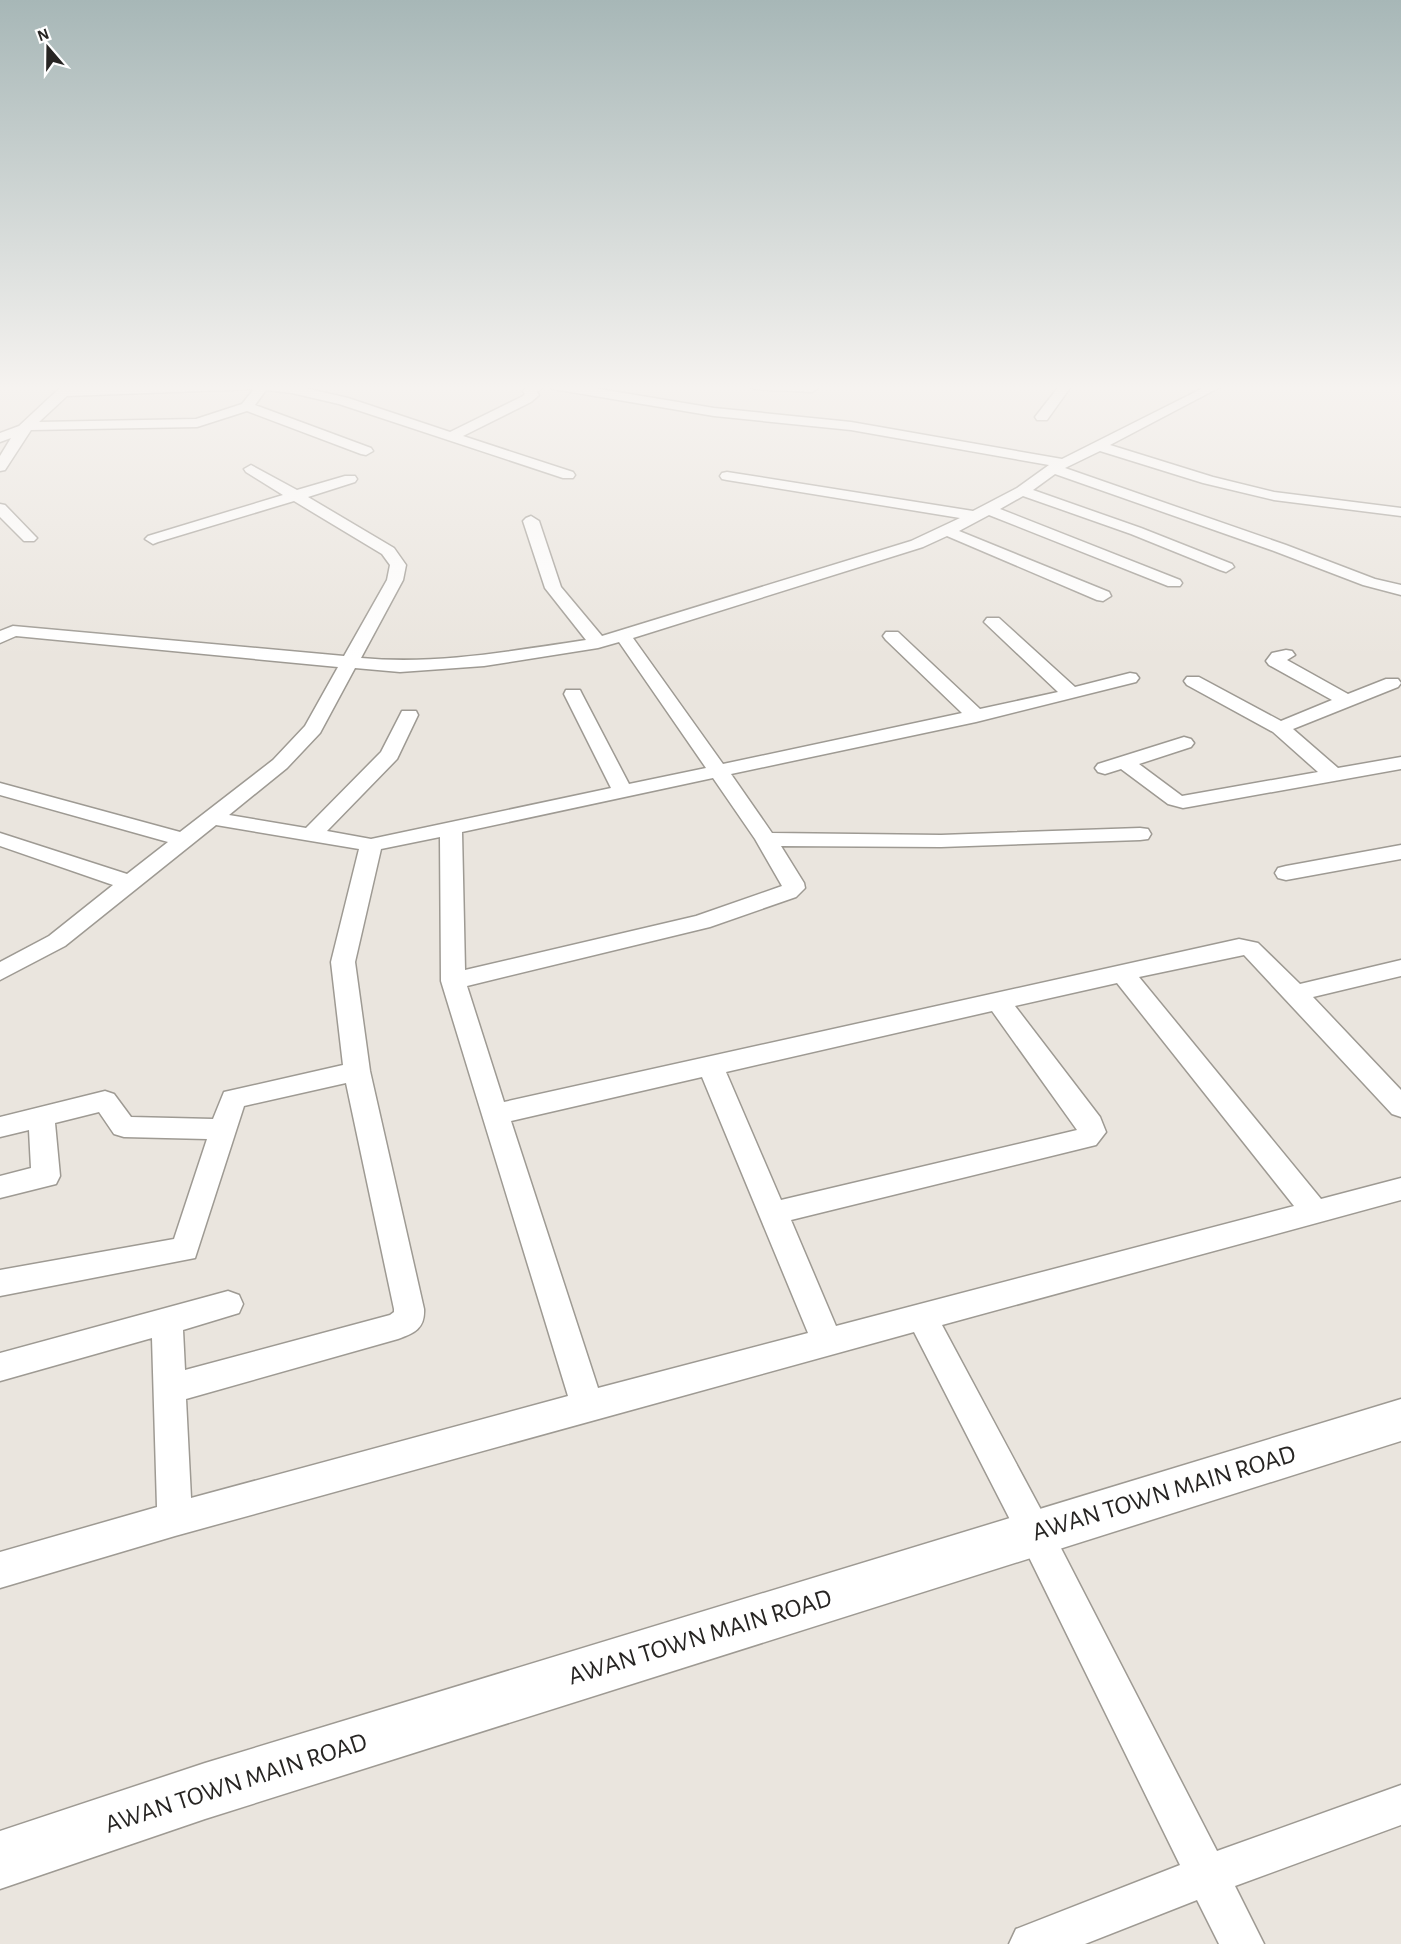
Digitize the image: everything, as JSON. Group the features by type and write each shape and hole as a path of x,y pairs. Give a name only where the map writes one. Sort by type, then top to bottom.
{"street":[{"path":"0,972 57,941 279,764 313,729 395,580 398,565 388,551 262,476"},
{"path":"727,476 981,512 1174,583"},
{"path":"0,638 13,631 351,660 400,667 484,661 598,643 917,544 947,531 1022,491 1046,476"},
{"path":"1083,476 1369,582 1401,590"},
{"path":"1194,476 1274,496 1401,512"},
{"path":"153,539 350,479"},
{"path":"1022,491 1136,531 1226,567"},
{"path":"0,508 29,538"},
{"path":"531,521 553,588 598,643"},
{"path":"947,531 1103,596"},
{"path":"993,622 1072,694"},
{"path":"453,981 702,922 794,888 766,839 623,636"},
{"path":"892,636 975,717"},
{"path":"1286,655 1278,657 1275,661 1347,701"},
{"path":"211,818 371,844 975,717 1130,678"},
{"path":"1193,681 1280,728 1334,775"},
{"path":"1280,728 1392,683"},
{"path":"573,694 623,791"},
{"path":"311,835 390,755 409,715"},
{"path":"1184,743 1114,765 1174,800 1183,802 1401,763"},
{"path":"0,789 184,840"},
{"path":"451,828 453,981 586,1406"},
{"path":"766,839 941,841 1140,834"},
{"path":"0,839 130,883"},
{"path":"169,1389 398,1326 409,1319 409,1309 357,1071 343,962 371,844"},
{"path":"1286,873 1401,852"},
{"path":"496,1114 1239,947 1250,948 1296,993 1401,1107"},
{"path":"1296,993 1401,968"},
{"path":"1122,974 1315,1212"},
{"path":"774,1213 1086,1138 1092,1132 1090,1124 999,1002"},
{"path":"711,1067 828,1343"},
{"path":"0,1283 184,1249 233,1099 357,1071"},
{"path":"0,1127 105,1101 124,1127 224,1129"},
{"path":"0,1187 46,1176 41,1117"},
{"path":"0,1570 175,1519 586,1406 1401,1189"},
{"path":"0,1367 228,1304"},
{"path":"921,1317 1035,1533 1242,1944"},
{"path":"167,1322 175,1519"},
{"name":"AWAN TOWN MAIN ROAD","path":"0,1860 217,1788 1401,1420"},
{"path":"1031,1944 1207,1875 1401,1805"}]}
